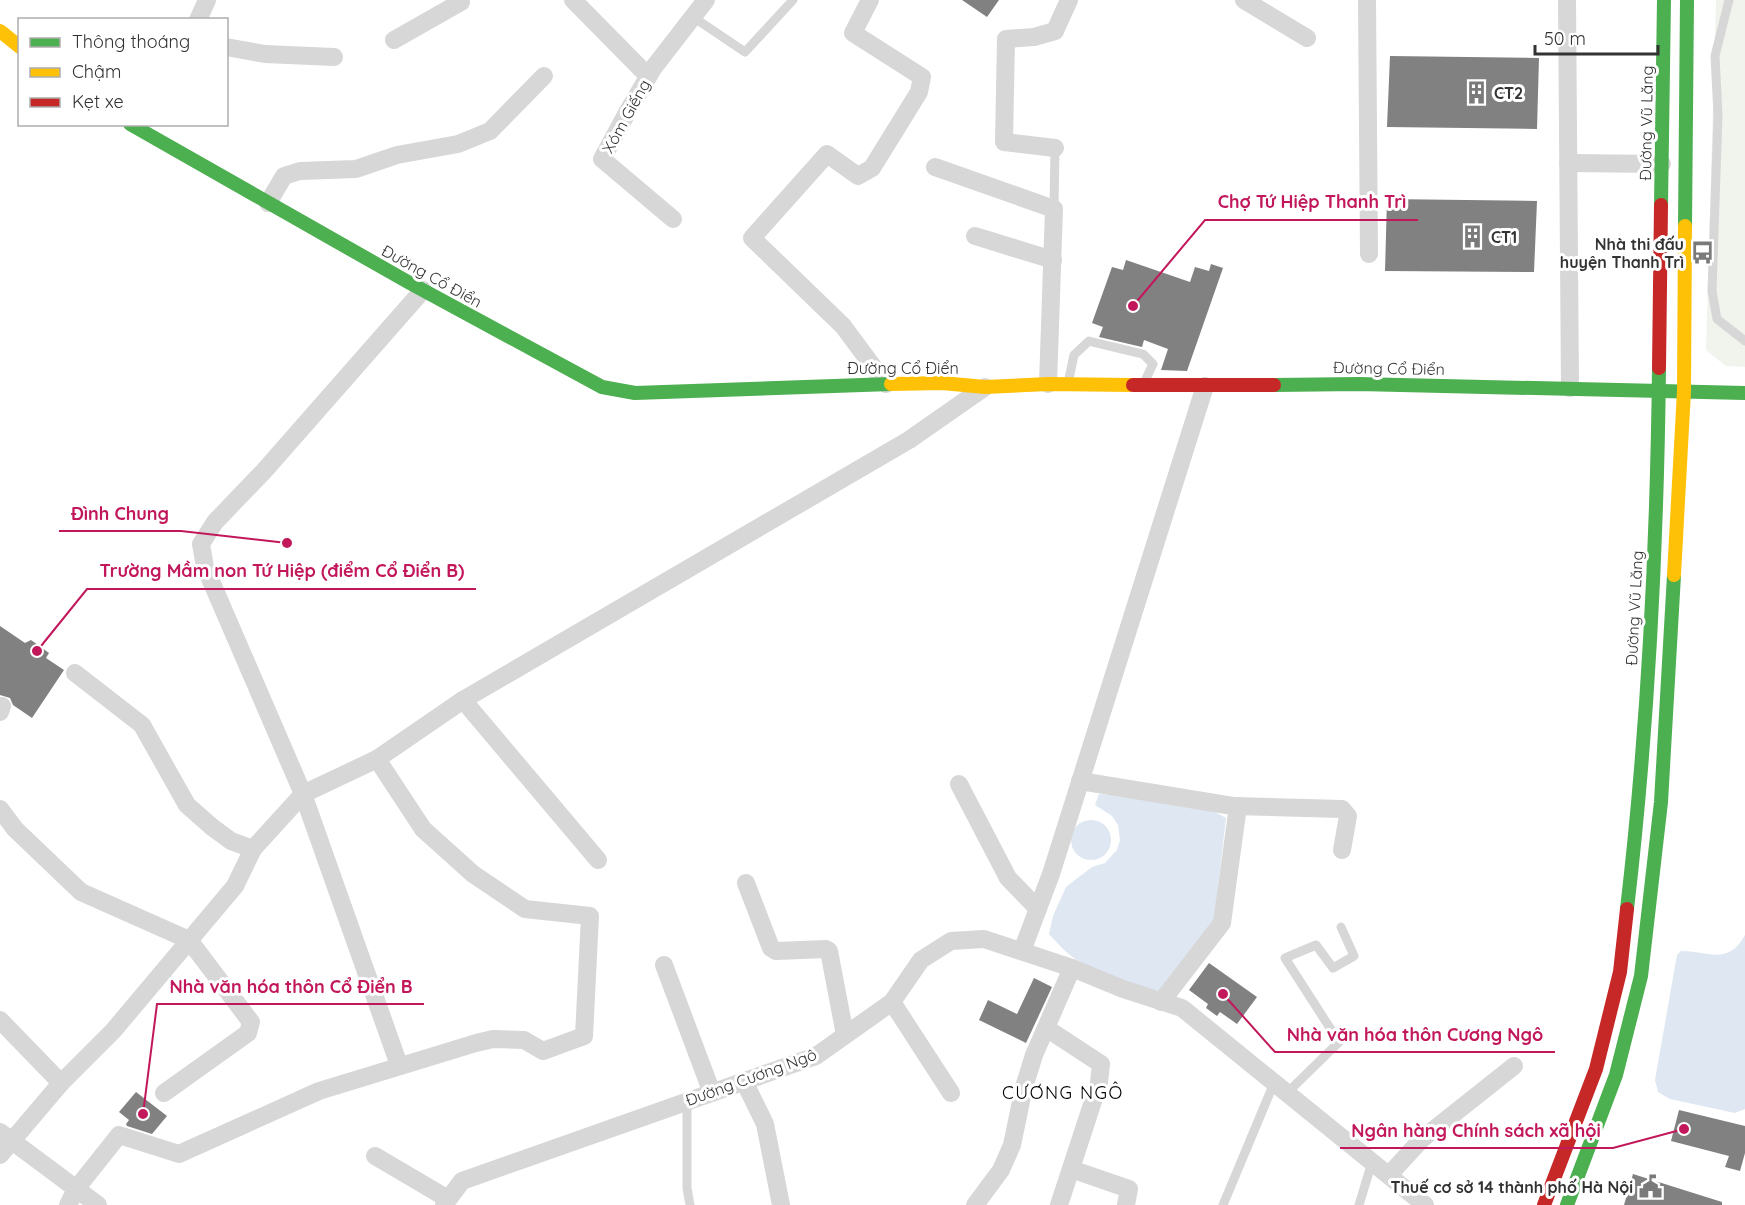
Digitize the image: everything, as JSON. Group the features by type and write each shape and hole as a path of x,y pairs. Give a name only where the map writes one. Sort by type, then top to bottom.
{"main road":[{"name":"Đường Vũ Lăng","path":"1544,1205 1596,1069 1620,972 1640,799 1654,555 1659,391 1664,0"},
{"path":"1567,1205 1616,1075 1641,976 1661,802 1684,391 1687,0"},
{"path":"0,31 18,45"},
{"name":"Đường Cổ Điển","path":"141,128 268,203 602,387 635,393 819,385 942,383 985,387 1048,384 1205,386 1359,384 1745,393"},
{"path":"1646,699 1666,702"},
{"path":"1605,1031 1625,1036"}],"street":[{"path":"199,18 207,0"},
{"path":"573,0 648,76"},
{"name":"Xóm Giếng","path":"673,219 602,159 648,76 706,0"},
{"path":"870,0 854,33 922,77 919,92 872,168 858,176 827,154 752,238 843,326 886,384"},
{"path":"1055,148 1004,142 1006,39 1034,37 1055,32 1069,0"},
{"path":"1244,0 1307,38"},
{"path":"1367,0 1369,254"},
{"path":"1567,0 1570,388"},
{"path":"393,40 461,1"},
{"path":"228,47 266,54 334,57"},
{"path":"268,203 284,176 300,171 356,169 397,155 458,144 490,131 544,76"},
{"path":"1568,163 1662,164"},
{"path":"935,167 1054,209 1048,384"},
{"path":"975,236 1053,260"},
{"path":"399,1065 303,794 205,567 201,544 215,522 264,471 423,290"},
{"path":"1022,951 1080,781 1205,386"},
{"path":"0,1155 6,1136 113,1031 235,886 253,849 303,794 377,759 463,700 909,440 985,387"},
{"path":"75,673 142,725 187,805 231,841 253,849"},
{"path":"463,700 598,860"},
{"path":"72,1197 118,1135 179,1154 319,1091 399,1065 493,1039 524,1040 543,1051 584,1036 590,916 525,909 473,874 423,828 377,759"},
{"path":"1080,781 1238,806 1342,809 1348,816 1342,850"},
{"path":"959,784 1008,878 1038,909"},
{"path":"1161,1002 1222,923 1238,806"},
{"path":"0,809 15,829 81,892 189,940 251,1022 248,1034 164,1093"},
{"path":"746,883 771,948 776,951 826,949 829,951 845,1035"},
{"name":"Đường Cương Ngô","path":"446,1202 462,1181 816,1056 892,1002 921,960 951,941 984,939 1182,1008 1425,1205"},
{"path":"664,965 712,1093"},
{"path":"975,1205 1000,1170 1012,1145 1024,1087 1034,1055 1072,968"},
{"path":"892,1002 951,1093"},
{"path":"0,1020 60,1083"},
{"path":"1046,1028 1101,1064 1099,1083 1059,1205"},
{"path":"1389,1175 1422,1139 1514,1065"},
{"path":"744,1081 765,1124 781,1205"},
{"path":"6,1136 72,1197 98,1205"},
{"path":"375,1156 446,1202"},
{"path":"1071,1169 1129,1189 1126,1205"}],"lane":[{"path":"693,17 744,52 794,0"},
{"path":"1729,0 1715,56 1717,127 1712,291 1717,319 1745,341"},
{"path":"1054,209 1055,148"},
{"path":"1068,384 1074,355 1089,341 1143,354 1153,364 1143,385"},
{"path":"1223,1205 1281,1088 1339,1042 1285,958 1316,945 1333,968 1354,956 1341,927"},
{"path":"687,1101 687,1188 690,1205"},
{"path":"1359,1205 1372,1162"}],"shaded area":[{"path":"1716,0 1745,0 1745,367 1726,366 1706,350"},
{"path":"1099,794 1181,802 1212,811 1226,818 1213,930 1159,991 1125,982 1088,967 1067,953 1049,934 1053,916 1066,887 1092,867 1105,863 1117,850 1120,840 1118,825 1112,816 1095,805"},
{"path":"1091,820 1099,821 1105,826 1110,832 1110,848 1105,854 1099,859 1091,860 1083,859 1077,854 1072,848 1071,840 1072,832 1077,826 1083,821"},
{"path":"1745,935 1745,1109 1735,1113 1670,1099 1658,1092 1655,1080 1677,955 1681,951 1725,954 1739,945"}],"building":[{"path":"962,0 999,0 987,17"},
{"name":"CT2","path":"1390,56 1539,58 1537,129 1387,127"},
{"name":"CT1","path":"1387,199 1537,201 1534,272 1385,271"},
{"path":"1126,260 1190,282 1195,267 1209,271 1211,264 1223,268 1187,371 1161,370 1168,349 1144,340 1142,347 1099,337 1103,327 1092,323 1112,267 1123,270"},
{"path":"0,626 25,643 31,640 49,653 46,658 64,670 32,718 13,705 10,698 0,695"},
{"path":"1209,963 1257,997 1237,1024 1220,1012 1217,1016 1206,1008 1208,1004 1189,990"},
{"path":"1034,978 1052,987 1026,1043 979,1020 988,1000 1017,1014"},
{"path":"136,1092 167,1116 152,1134 127,1126 129,1120 119,1112"},
{"path":"1679,1110 1745,1126 1745,1153 1740,1171 1725,1167 1729,1156 1671,1141"},
{"name":"Thuế cơ sở 14 thành phố Hà Nội","path":"1633,1174 1722,1202 1722,1205 1624,1205"}],"traffic: fast":[{"path":"1661,205 1664,0"},
{"path":"1685,226 1687,0"},
{"path":"134,126 408,282 602,387 635,393 891,384"},
{"path":"1627,909 1646,707 1656,504 1659,368"},
{"path":"1274,385 1359,384 1745,393"},
{"path":"1567,1205 1616,1075 1641,976 1661,802 1674,575"}],"traffic: slow":[{"path":"0,31 18,45"},
{"path":"1674,575 1684,391 1685,226"},
{"path":"891,384 942,383 985,387 1048,384 1133,385"}],"traffic: jam":[{"path":"1659,368 1661,205"},
{"path":"1133,385 1274,385"},
{"path":"1544,1205 1596,1069 1620,972 1627,909"}],"place":[{"name":"CT2","path":"1476,93"},
{"name":"CT1","path":"1473,237"},
{"name":"Nhà thi đấu huyện Thanh Trì","path":"1702,253"},
{"name":"Chợ Tứ Hiệp Thanh Trì","path":"1133,306"},
{"name":"Đình Chung","path":"287,543"},
{"name":"Trường Mầm non Tứ Hiệp (điểm Cổ Điển B)","path":"37,651"},
{"name":"Nhà văn hóa thôn Cương Ngô","path":"1223,994"},
{"name":"Nhà văn hóa thôn Cổ Điển B","path":"143,1114"},
{"name":"Ngân hàng Chính sách xã hội","path":"1684,1129"},
{"name":"Thuế cơ sở 14 thành phố Hà Nội","path":"1651,1187"}],"district":[{"name":"CƯƠNG NGÔ","path":"1063,1093"}]}
